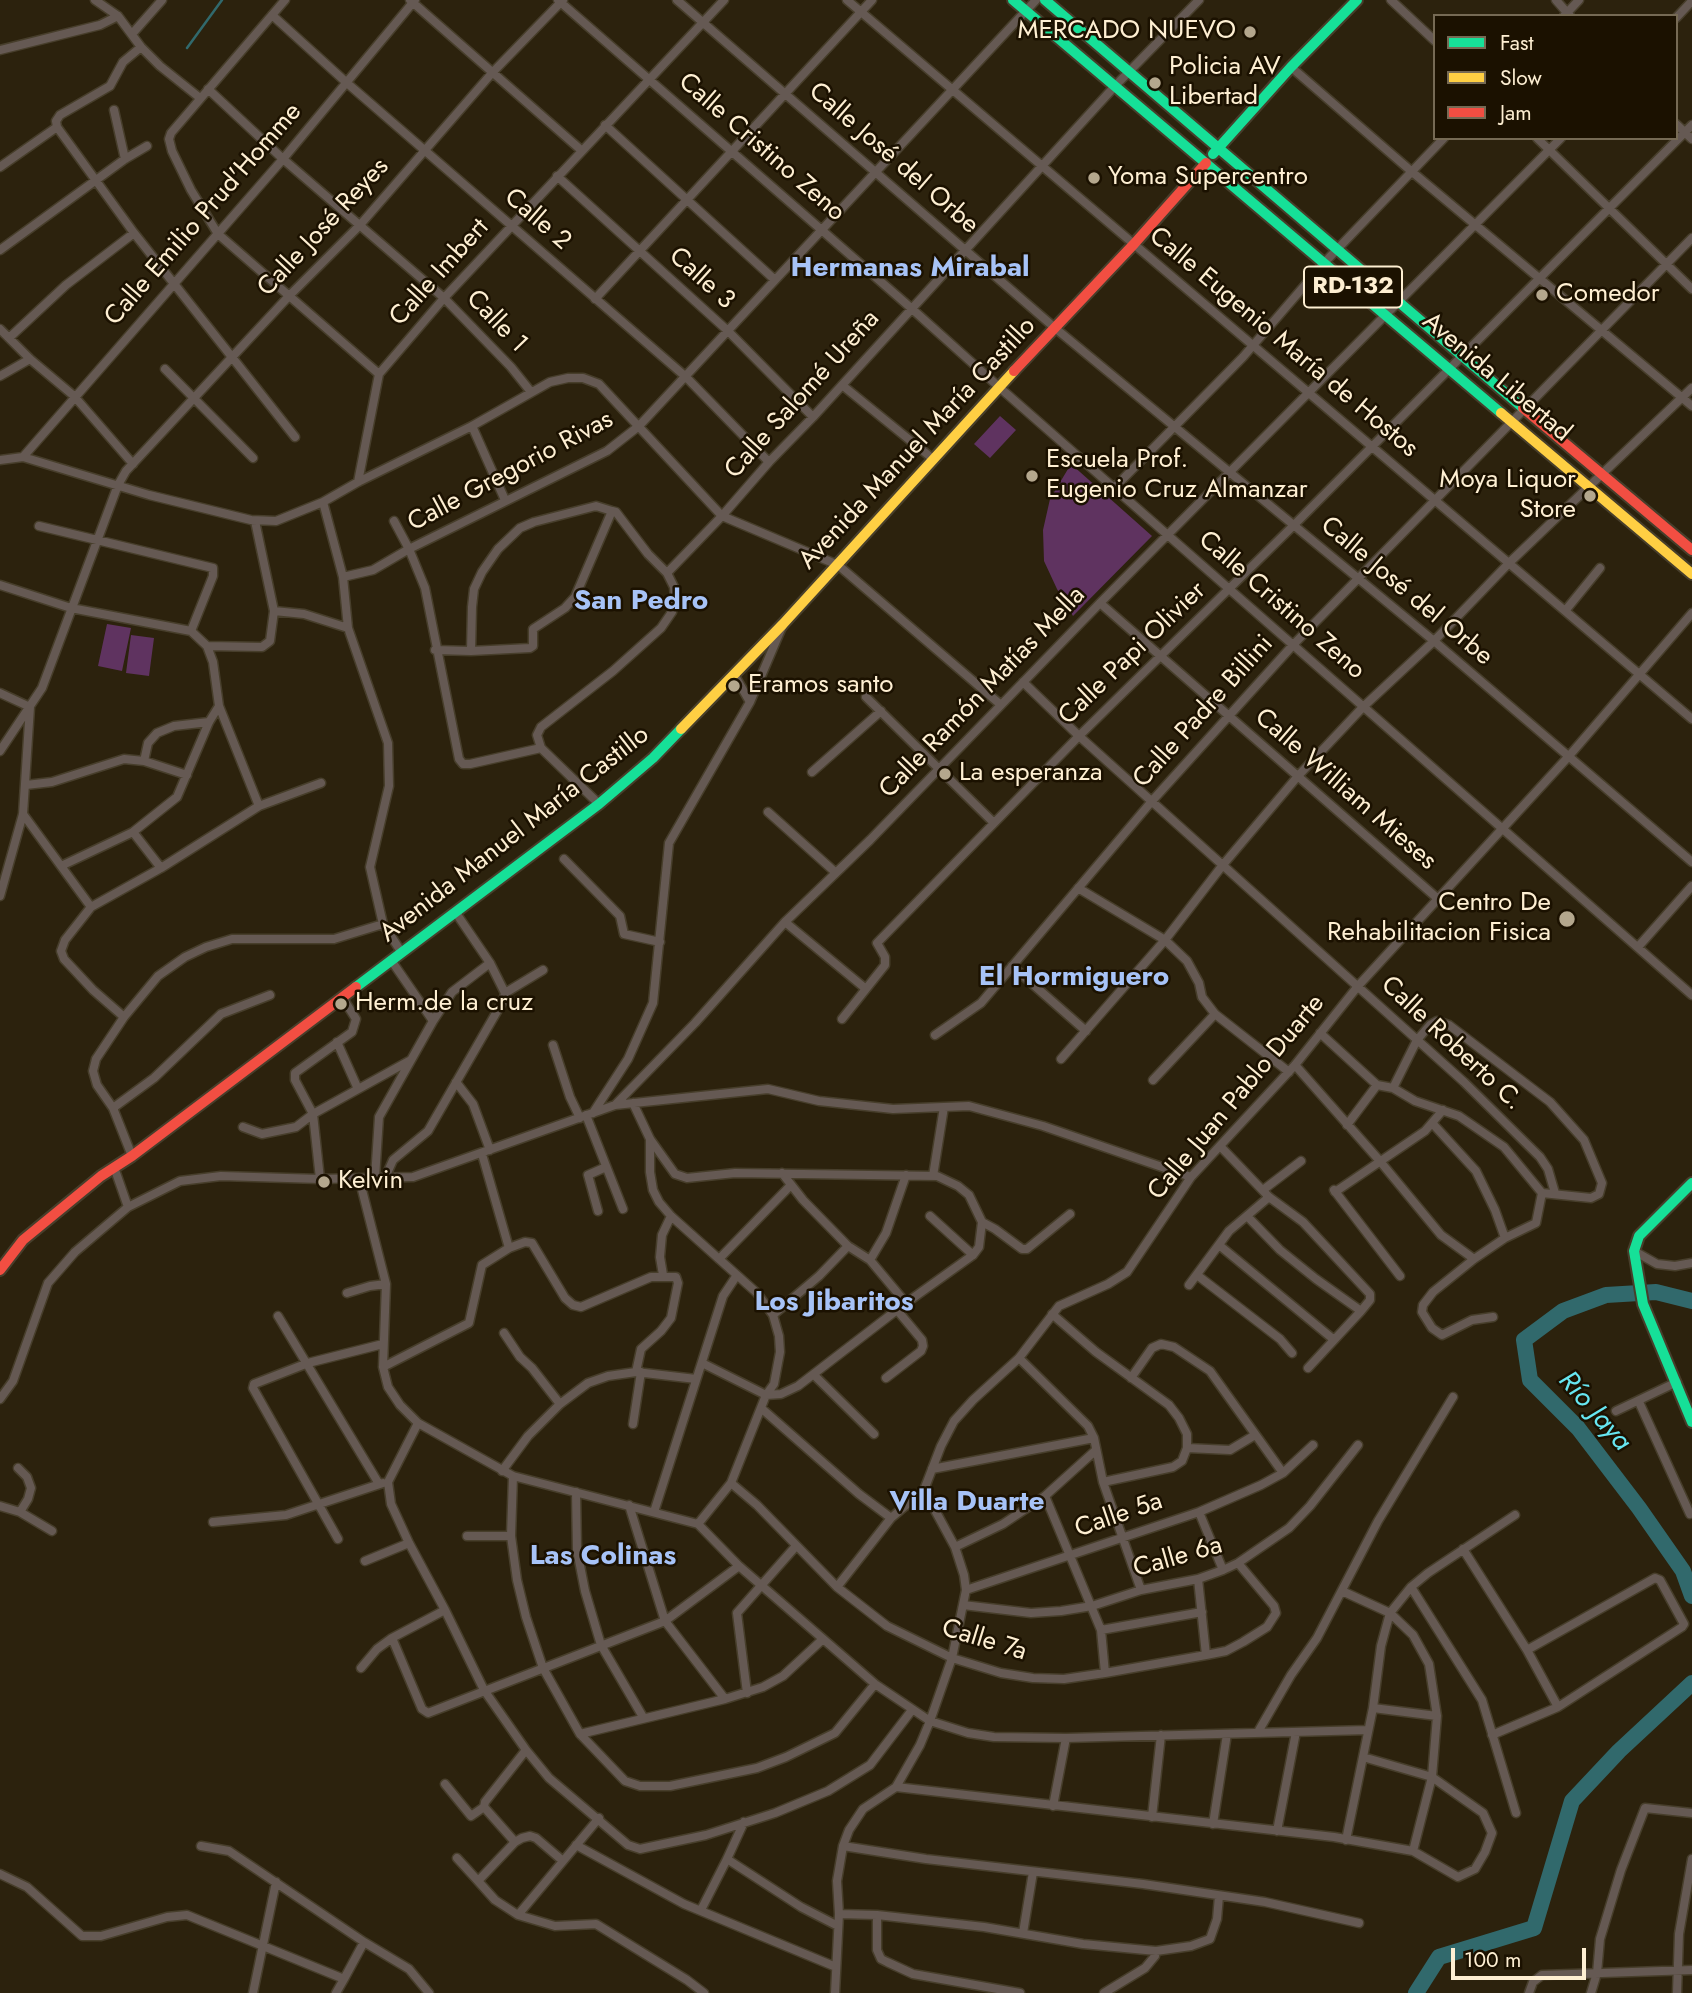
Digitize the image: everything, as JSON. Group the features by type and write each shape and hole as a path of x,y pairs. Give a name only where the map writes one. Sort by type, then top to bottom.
{"main road":[{"name":"Avenida Libertad","path":"1013,0 1692,574"},
{"name":"Avenida Libertad","path":"1045,0 1692,550"},
{"name":"Avenida Manuel María Castillo","path":"0,1270 23,1240 114,1167 456,913 599,804 653,758 736,676 999,387 1134,244 1291,67 1357,0"},
{"path":"1691,1418 1643,1304 1633,1251 1639,1236 1692,1183"}],"street":[{"path":"96,0 118,16 141,47 160,66 200,99"},
{"path":"131,34 162,0"},
{"path":"285,0 176,128 169,139 172,151 191,190 218,234 379,374"},
{"name":"Calle José del Orbe","path":"677,0 1055,328 1434,641 1692,862"},
{"name":"Calle Imbert","path":"358,482 379,374 444,298 724,0"},
{"name":"Calle Eugenio María de Hostos","path":"847,0 1692,719"},
{"path":"595,299 872,0"},
{"name":"Calle Gregorio Rivas","path":"343,577 373,570 505,500 607,451 639,426 1036,0"},
{"name":"Calle Salomé Ureña","path":"667,573 1115,86 1199,0"},
{"path":"1391,0 1433,39"},
{"path":"1568,14 1579,0"},
{"path":"413,1 581,150"},
{"name":"Calle Emilio Prud'Homme","path":"23,457 283,159 413,1"},
{"name":"Calle José Reyes","path":"0,751 42,688 118,485 133,464 289,296 360,225 492,73 560,1"},
{"name":"Calle Cristino Zeno","path":"560,1 1692,995"},
{"path":"1678,16 1692,1"},
{"name":"Calle 2","path":"272,15 686,377 769,462"},
{"path":"0,50 100,25 118,16"},
{"path":"0,151 4,164 57,127 60,115 110,86 123,62 141,47"},
{"path":"1291,67 1474,225 1692,406"},
{"name":"Calle 1","path":"208,89 283,159 444,298 512,367 531,392"},
{"path":"114,110 125,159"},
{"path":"605,125 775,280"},
{"path":"1678,139 1692,125"},
{"path":"1678,126 1692,139"},
{"path":"57,127 134,233 295,437"},
{"path":"1114,488 1253,345 1324,263 1442,140"},
{"path":"1539,140 1692,289"},
{"path":"1399,302 1559,140"},
{"path":"1461,356 1677,140"},
{"path":"0,250 95,180 147,146"},
{"name":"Calle 3","path":"557,176 728,331 813,417"},
{"path":"9,338 66,285 134,233"},
{"path":"1525,409 1692,238"},
{"name":"Calle Ramón Matías Mella","path":"615,1105 695,1023 785,922 870,840 1100,603 1399,302"},
{"path":"0,329 30,359 74,396 133,464"},
{"name":"Calle Papi Olivier","path":"866,989 884,965 885,957 877,943 993,822 1461,356"},
{"path":"0,376 30,359"},
{"path":"165,369 253,458"},
{"path":"0,460 23,457 118,485 255,520 276,521 323,502 472,426 550,382 583,378 599,384 722,516 838,565 1001,705"},
{"path":"842,385 933,459"},
{"path":"1061,1059 1165,940 1222,866 1298,776 1363,707 1692,388"},
{"name":"Calle Padre Billini","path":"935,1035 981,1003 1228,715 1434,499 1525,409"},
{"path":"472,426 505,500"},
{"path":"323,502 343,577 348,628 389,754 389,786 370,867 383,924 402,953"},
{"path":"471,651 474,589 498,549 520,528 534,522 596,506 616,512 648,554 667,573 674,587 675,597 671,612 661,628 613,671 541,727 537,735 541,748 599,804"},
{"path":"435,650 471,651 533,646 533,629 565,608 575,597 612,511"},
{"path":"207,646 267,645 271,641 274,611 255,520"},
{"path":"394,521 425,588 435,650 459,759 463,764 470,764 541,748"},
{"path":"39,526 213,568 213,576 191,631"},
{"path":"1565,611 1600,568"},
{"path":"0,585 71,608 191,631 207,646 213,662 219,706 259,806"},
{"name":"Calle William Mieses","path":"1100,603 1437,898"},
{"path":"274,611 304,614 348,628"},
{"name":"Calle Juan Pablo Duarte","path":"923,1490 954,1421 973,1399 1018,1358 1059,1306 1108,1284 1127,1272 1191,1177 1292,1069 1358,986 1569,756 1692,613"},
{"path":"586,1115 628,1059 653,1003 669,843 750,702 783,624"},
{"path":"736,676 750,702"},
{"name":"Calle Roberto C.","path":"1023,682 1222,866 1464,1082 1540,1157 1548,1169 1555,1193"},
{"path":"0,693 30,707 23,814 0,896"},
{"path":"866,697 993,822"},
{"path":"61,866 133,832 177,797 209,722 219,706"},
{"path":"813,772 881,712"},
{"path":"144,761 148,743 157,733 174,726 209,722"},
{"path":"26,785 52,782 124,759 144,761 187,775"},
{"path":"124,1017 93,990 64,959 61,951 65,940 91,907 161,868 259,806 321,783"},
{"path":"768,812 835,872"},
{"path":"23,814 91,907"},
{"path":"133,832 161,868"},
{"path":"564,859 620,916 624,934 660,942"},
{"path":"1638,947 1692,886"},
{"path":"1078,888 1165,940 1186,961 1199,983 1202,997 1215,1014 1292,1069 1379,1160 1441,1235 1474,1259"},
{"path":"385,1178 393,1160 428,1131 503,1001 505,993 490,963 456,913"},
{"path":"785,922 866,989 842,1019"},
{"path":"132,1156 113,1108 97,1085 93,1071 96,1059 124,1017 158,976 205,947 232,939 334,939 383,924"},
{"path":"391,961 433,1021"},
{"path":"376,1178 379,1116 452,992 490,963"},
{"path":"1012,966 1086,1031"},
{"path":"505,993 543,971"},
{"path":"113,1108 154,1078 221,1014 270,995"},
{"path":"320,1179 313,1114 295,1080 295,1073 352,1032 356,1019 342,997"},
{"path":"1153,1080 1215,1014"},
{"path":"1392,1088 1417,1040 1430,1025 1437,1021 1449,1025 1550,1102 1584,1140 1602,1183 1600,1194 1591,1198 1542,1193"},
{"path":"1320,1033 1377,1085 1392,1088 1415,1101 1459,1116 1504,1147 1542,1193"},
{"path":"337,1042 358,1089"},
{"path":"553,1045 586,1115 623,1209"},
{"path":"243,1127 262,1134 296,1127 313,1114 409,1061"},
{"path":"456,1082 473,1104 481,1120 509,1248"},
{"path":"1347,1125 1377,1085"},
{"path":"0,1399 13,1381 48,1283 75,1252 128,1207 180,1181 221,1175 320,1179 413,1177 615,1105 768,1089 819,1101 881,1108 969,1106 1043,1126 1191,1177"},
{"path":"634,1103 650,1139 675,1174 687,1178 735,1173 933,1176 958,1186 969,1195 982,1223 979,1247 973,1255 798,1386 781,1394 765,1395 702,1363"},
{"path":"933,1176 944,1107"},
{"path":"1400,1276 1334,1189 1433,1124 1443,1110"},
{"path":"1433,1124 1476,1171 1495,1209 1505,1238"},
{"path":"650,1139 650,1172 653,1190 659,1202 757,1293 773,1315 779,1336 780,1352 774,1384 765,1395 730,1483 698,1524"},
{"path":"1220,1146 1266,1193 1303,1222 1370,1294 1370,1300 1361,1311 1308,1368"},
{"path":"1189,1285 1229,1231 1248,1217 1266,1193 1301,1161"},
{"path":"114,1167 128,1207"},
{"path":"598,1210 588,1175 606,1167"},
{"path":"782,1173 790,1186 848,1246 870,1260 906,1303"},
{"path":"870,1260 886,1233 906,1175"},
{"path":"359,1178 386,1284 383,1367 388,1387 400,1405 418,1423 513,1476 698,1524 761,1586 875,1684 930,1721 968,1733 995,1737 1066,1738 1368,1730"},
{"path":"719,1259 790,1186"},
{"path":"1493,1317 1472,1320 1442,1335 1432,1328 1422,1312 1423,1305 1433,1292 1474,1259 1505,1238 1536,1223 1542,1193"},
{"path":"982,1223 995,1229 1022,1250 1027,1250 1070,1214"},
{"path":"663,1275 660,1257 662,1235 671,1216"},
{"path":"930,1216 973,1255"},
{"path":"1248,1217 1280,1250 1361,1311"},
{"path":"383,1367 470,1323 482,1265 509,1248 526,1242 532,1243 565,1298 573,1305 582,1307 643,1280 663,1275 678,1279 671,1318 641,1349 633,1424"},
{"path":"1219,1245 1333,1339"},
{"path":"773,1315 819,1276 848,1246"},
{"path":"1633,1251 1657,1264 1675,1266 1692,1263"},
{"path":"654,1512 723,1296 737,1275"},
{"path":"1196,1275 1280,1339 1292,1353"},
{"path":"347,1293 386,1284"},
{"path":"886,1378 923,1346 922,1340 897,1310"},
{"path":"1052,1314 1169,1405 1180,1418 1187,1434 1188,1448 1182,1461 1173,1467 1103,1482"},
{"path":"278,1315 379,1484"},
{"path":"504,1333 520,1357 560,1404"},
{"path":"338,1539 253,1388 254,1384 263,1379 308,1363 383,1344"},
{"path":"1131,1378 1152,1348 1161,1344 1174,1347 1210,1371 1283,1472"},
{"path":"1018,1358 1088,1426 1094,1438 1103,1482 1141,1590"},
{"path":"502,1471 528,1436 560,1404 588,1383 608,1376 638,1372 696,1379"},
{"path":"814,1375 874,1434"},
{"path":"1616,1411 1677,1382"},
{"path":"1258,1732 1291,1675 1317,1638 1378,1521 1453,1397"},
{"path":"1639,1402 1689,1514"},
{"path":"761,1408 859,1494 891,1518"},
{"path":"418,1423 388,1482 391,1504 409,1543 484,1690 526,1750 549,1779 599,1818 628,1845 640,1849 706,1835 800,1803 854,1777 870,1765 912,1710"},
{"path":"1188,1448 1230,1450 1255,1435"},
{"path":"932,1469 1094,1438"},
{"name":"Calle 5a","path":"966,1590 1199,1512 1261,1485 1283,1472 1313,1445"},
{"name":"Calle 6a","path":"963,1605 1031,1613 1061,1611 1092,1606 1141,1590 1198,1579 1223,1570 1238,1563 1289,1528 1358,1445"},
{"path":"955,1547 1003,1524 1045,1496 1096,1450"},
{"path":"18,1468 27,1477 31,1488 20,1511"},
{"path":"513,1476 512,1536 523,1605 543,1668 580,1734 625,1781 640,1786 657,1787 700,1781 757,1768 835,1732 875,1684"},
{"path":"213,1522 286,1515 388,1482"},
{"name":"Calle 7a","path":"730,1483 757,1505 837,1587 887,1626 952,1658 1001,1673 1064,1679 1226,1651 1267,1627 1276,1613 1274,1606 1238,1563"},
{"path":"835,1993 839,1914 838,1867 843,1846 849,1830 863,1809 896,1787 920,1745 952,1658 966,1590 955,1547 923,1490 891,1518 837,1587"},
{"path":"576,1492 577,1550 585,1591 601,1645 643,1717"},
{"path":"1045,1496 1101,1630 1105,1673"},
{"path":"629,1505 665,1621 725,1699"},
{"path":"0,1506 20,1511 52,1531"},
{"path":"1199,1512 1223,1570"},
{"path":"1346,1840 1373,1707 1381,1646 1390,1613 1411,1587 1515,1514"},
{"path":"467,1536 512,1536"},
{"path":"365,1561 409,1543"},
{"path":"747,1693 737,1613 796,1546"},
{"path":"1464,1549 1527,1650 1558,1707"},
{"path":"392,1638 422,1709 428,1713 665,1621 739,1566"},
{"path":"1492,1735 1558,1707 1682,1627 1683,1619 1660,1580 1656,1578 1527,1650"},
{"path":"1198,1579 1206,1655"},
{"path":"1411,1587 1482,1700 1516,1814"},
{"path":"1342,1591 1390,1613 1413,1635 1429,1664 1437,1716 1432,1777 1413,1851"},
{"path":"361,1668 377,1648 445,1610"},
{"path":"1101,1630 1202,1612"},
{"path":"580,1734 747,1693 783,1676 823,1639"},
{"path":"1373,1707 1437,1716"},
{"path":"1277,1831 1296,1732"},
{"path":"1213,1824 1227,1734"},
{"path":"1152,1817 1161,1735"},
{"path":"1053,1806 1066,1738"},
{"path":"445,1784 471,1816 484,1807 485,1802 526,1750"},
{"path":"896,1787 1346,1840 1413,1851 1458,1877 1475,1868 1492,1833 1483,1813 1432,1777 1363,1757"},
{"path":"484,1807 515,1842"},
{"path":"1591,1993 1604,1928 1621,1870 1646,1808 1692,1812"},
{"path":"519,1915 599,1818"},
{"path":"701,1910 744,1822"},
{"path":"478,1881 515,1842 530,1836 563,1861"},
{"path":"576,1845 684,1904 836,1967"},
{"path":"201,1846 229,1851 364,1942 410,1969 429,1993"},
{"path":"843,1846 1265,1902 1359,1923"},
{"path":"457,1858 495,1900 519,1915 555,1926 596,1924 687,1979 704,1993"},
{"path":"727,1859 801,1907 838,1926"},
{"path":"1677,1993 1679,1934 1692,1859"},
{"path":"1023,1933 1033,1872"},
{"path":"0,1874 27,1887 82,1936 101,1936 167,1917 187,1915 344,1979"},
{"path":"253,1993 276,1882"},
{"path":"839,1914 877,1915 1023,1933 1083,1944 1156,1951 1191,1946 1210,1939 1217,1919 1219,1896"},
{"path":"877,1915 877,1950 881,1959 913,1974 1020,1993"},
{"path":"336,1993 364,1942"},
{"path":"1104,1993 1145,1968 1156,1951"},
{"path":"1529,1993 1537,1978 1542,1975 1692,1970"}],"shaded area":[{"path":"1000,416 1016,430 990,458 974,444"},
{"path":"1071,464 1152,536 1073,616 1044,561 1043,530 1050,499"},
{"path":"107,624 131,628 122,671 98,666"},
{"path":"131,635 154,638 149,676 126,673"}],"waterway":[{"path":"187,48 222,0"},
{"name":"Río Jaya","path":"1692,1301 1656,1292 1606,1295 1563,1311 1524,1340 1530,1380 1578,1428 1639,1508 1683,1571 1692,1596"},
{"name":"Río Jaya","path":"1416,1993 1439,1957 1534,1928 1572,1801 1619,1751 1692,1683"}],"traffic: fast":[{"path":"1013,0 1501,413"},
{"path":"1045,0 1523,408"},
{"path":"1213,154 1291,67 1357,0"},
{"path":"356,987 599,804 653,758 681,729"},
{"path":"1692,1183 1639,1236 1634,1251 1643,1304 1692,1422"}],"traffic: slow":[{"path":"681,729 783,624 1014,371"},
{"path":"1501,413 1692,574"}],"traffic: jam":[{"path":"1014,371 1206,163"},
{"path":"1523,408 1692,550"},
{"path":"0,1270 23,1240 101,1176 132,1156 356,987"}],"place":[{"name":"MERCADO NUEVO","path":"1250,32"},
{"name":"Policia AV Libertad","path":"1155,83"},
{"name":"Yoma Supercentro","path":"1094,178"},
{"name":"Comedor","path":"1542,295"},
{"name":"Escuela Prof. Eugenio Cruz Almanzar","path":"1032,476"},
{"name":"Moya Liquor Store","path":"1590,496"},
{"name":"Eramos santo","path":"734,686"},
{"name":"La esperanza","path":"945,774"},
{"name":"Centro De Rehabilitacion Fisica","path":"1567,919"},
{"name":"Herm.de la cruz","path":"341,1004"},
{"name":"Kelvin","path":"324,1182"}],"district":[{"name":"Hermanas Mirabal","path":"910,269"},
{"name":"San Pedro","path":"641,602"},
{"name":"El Hormiguero","path":"1074,978"},
{"name":"Los Jibaritos","path":"834,1303"},
{"name":"Villa Duarte","path":"967,1503"},
{"name":"Las Colinas","path":"603,1557"}]}
